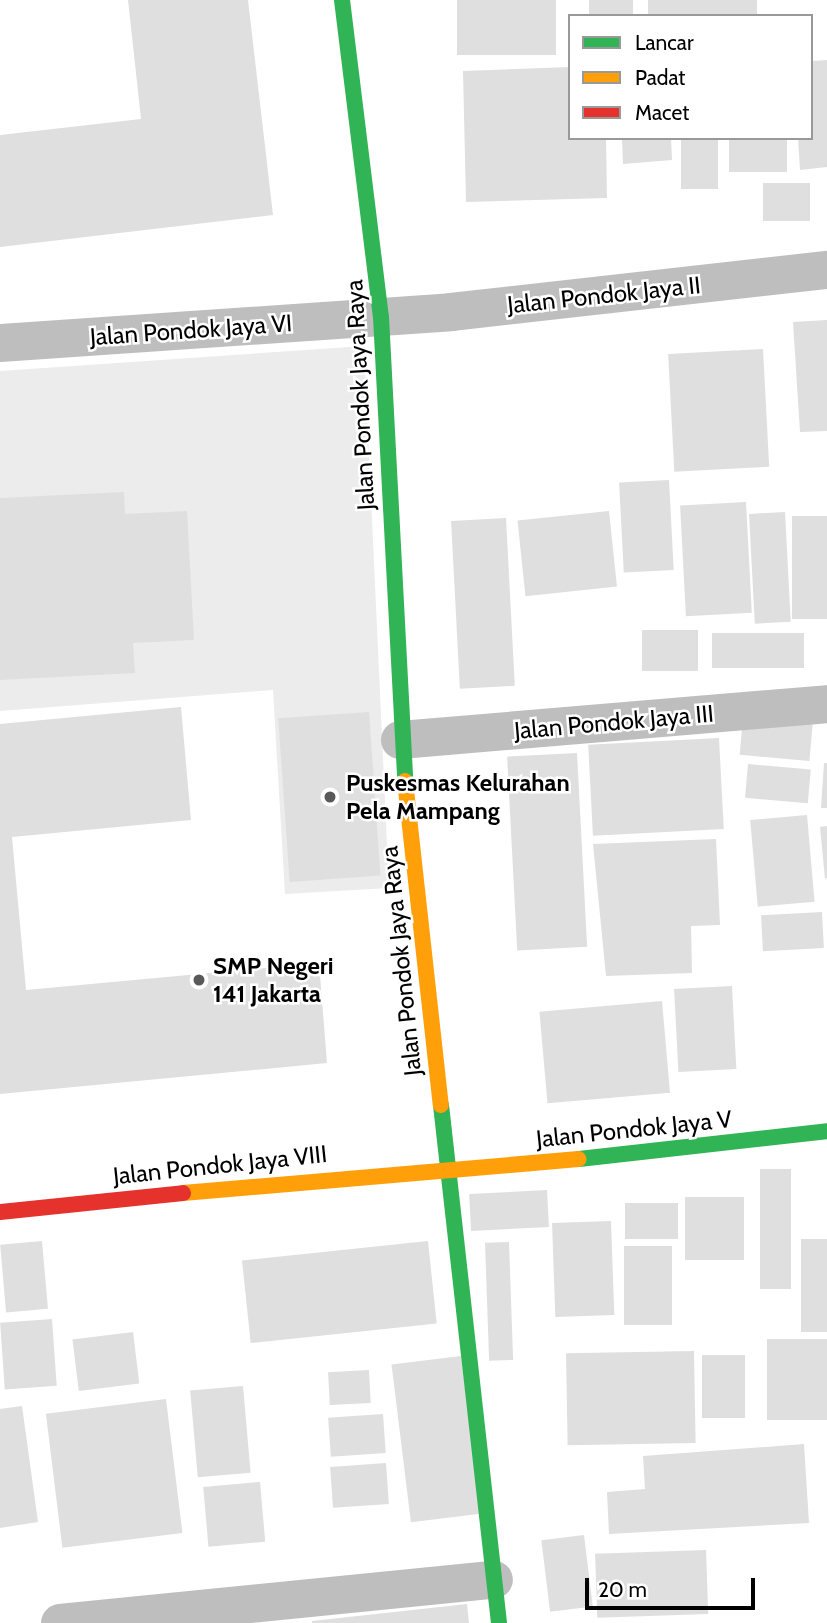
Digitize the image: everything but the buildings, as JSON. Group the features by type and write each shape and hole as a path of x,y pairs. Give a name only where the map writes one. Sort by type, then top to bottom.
{"street":[{"name":"Jalan Pondok Jaya Raya","path":"342,0 382,317 400,740 499,1623"},
{"name":"Jalan Pondok Jaya II","path":"382,317 827,270"},
{"name":"Jalan Pondok Jaya VI","path":"0,343 382,317"},
{"name":"Jalan Pondok Jaya III","path":"400,740 827,704"},
{"name":"Jalan Pondok Jaya V","path":"446,1169 573,1160 827,1131"},
{"name":"Jalan Pondok Jaya VIII","path":"0,1212 446,1169"},
{"path":"60,1623 494,1580"}],"shaded area":[{"path":"364,346 389,888 285,894 273,690 0,711 0,371"}],"traffic: fast":[{"path":"342,0 381,317 405,781"},
{"path":"441,1105 499,1623"},
{"path":"579,1159 827,1131"}],"traffic: slow":[{"path":"405,781 441,1105"},
{"path":"183,1193 579,1159"}],"traffic: jam":[{"path":"0,1212 183,1193"}],"place":[{"name":"Puskesmas Kelurahan Pela Mampang","path":"330,797"},
{"name":"SMP Negeri 141 Jakarta","path":"199,980"}]}
